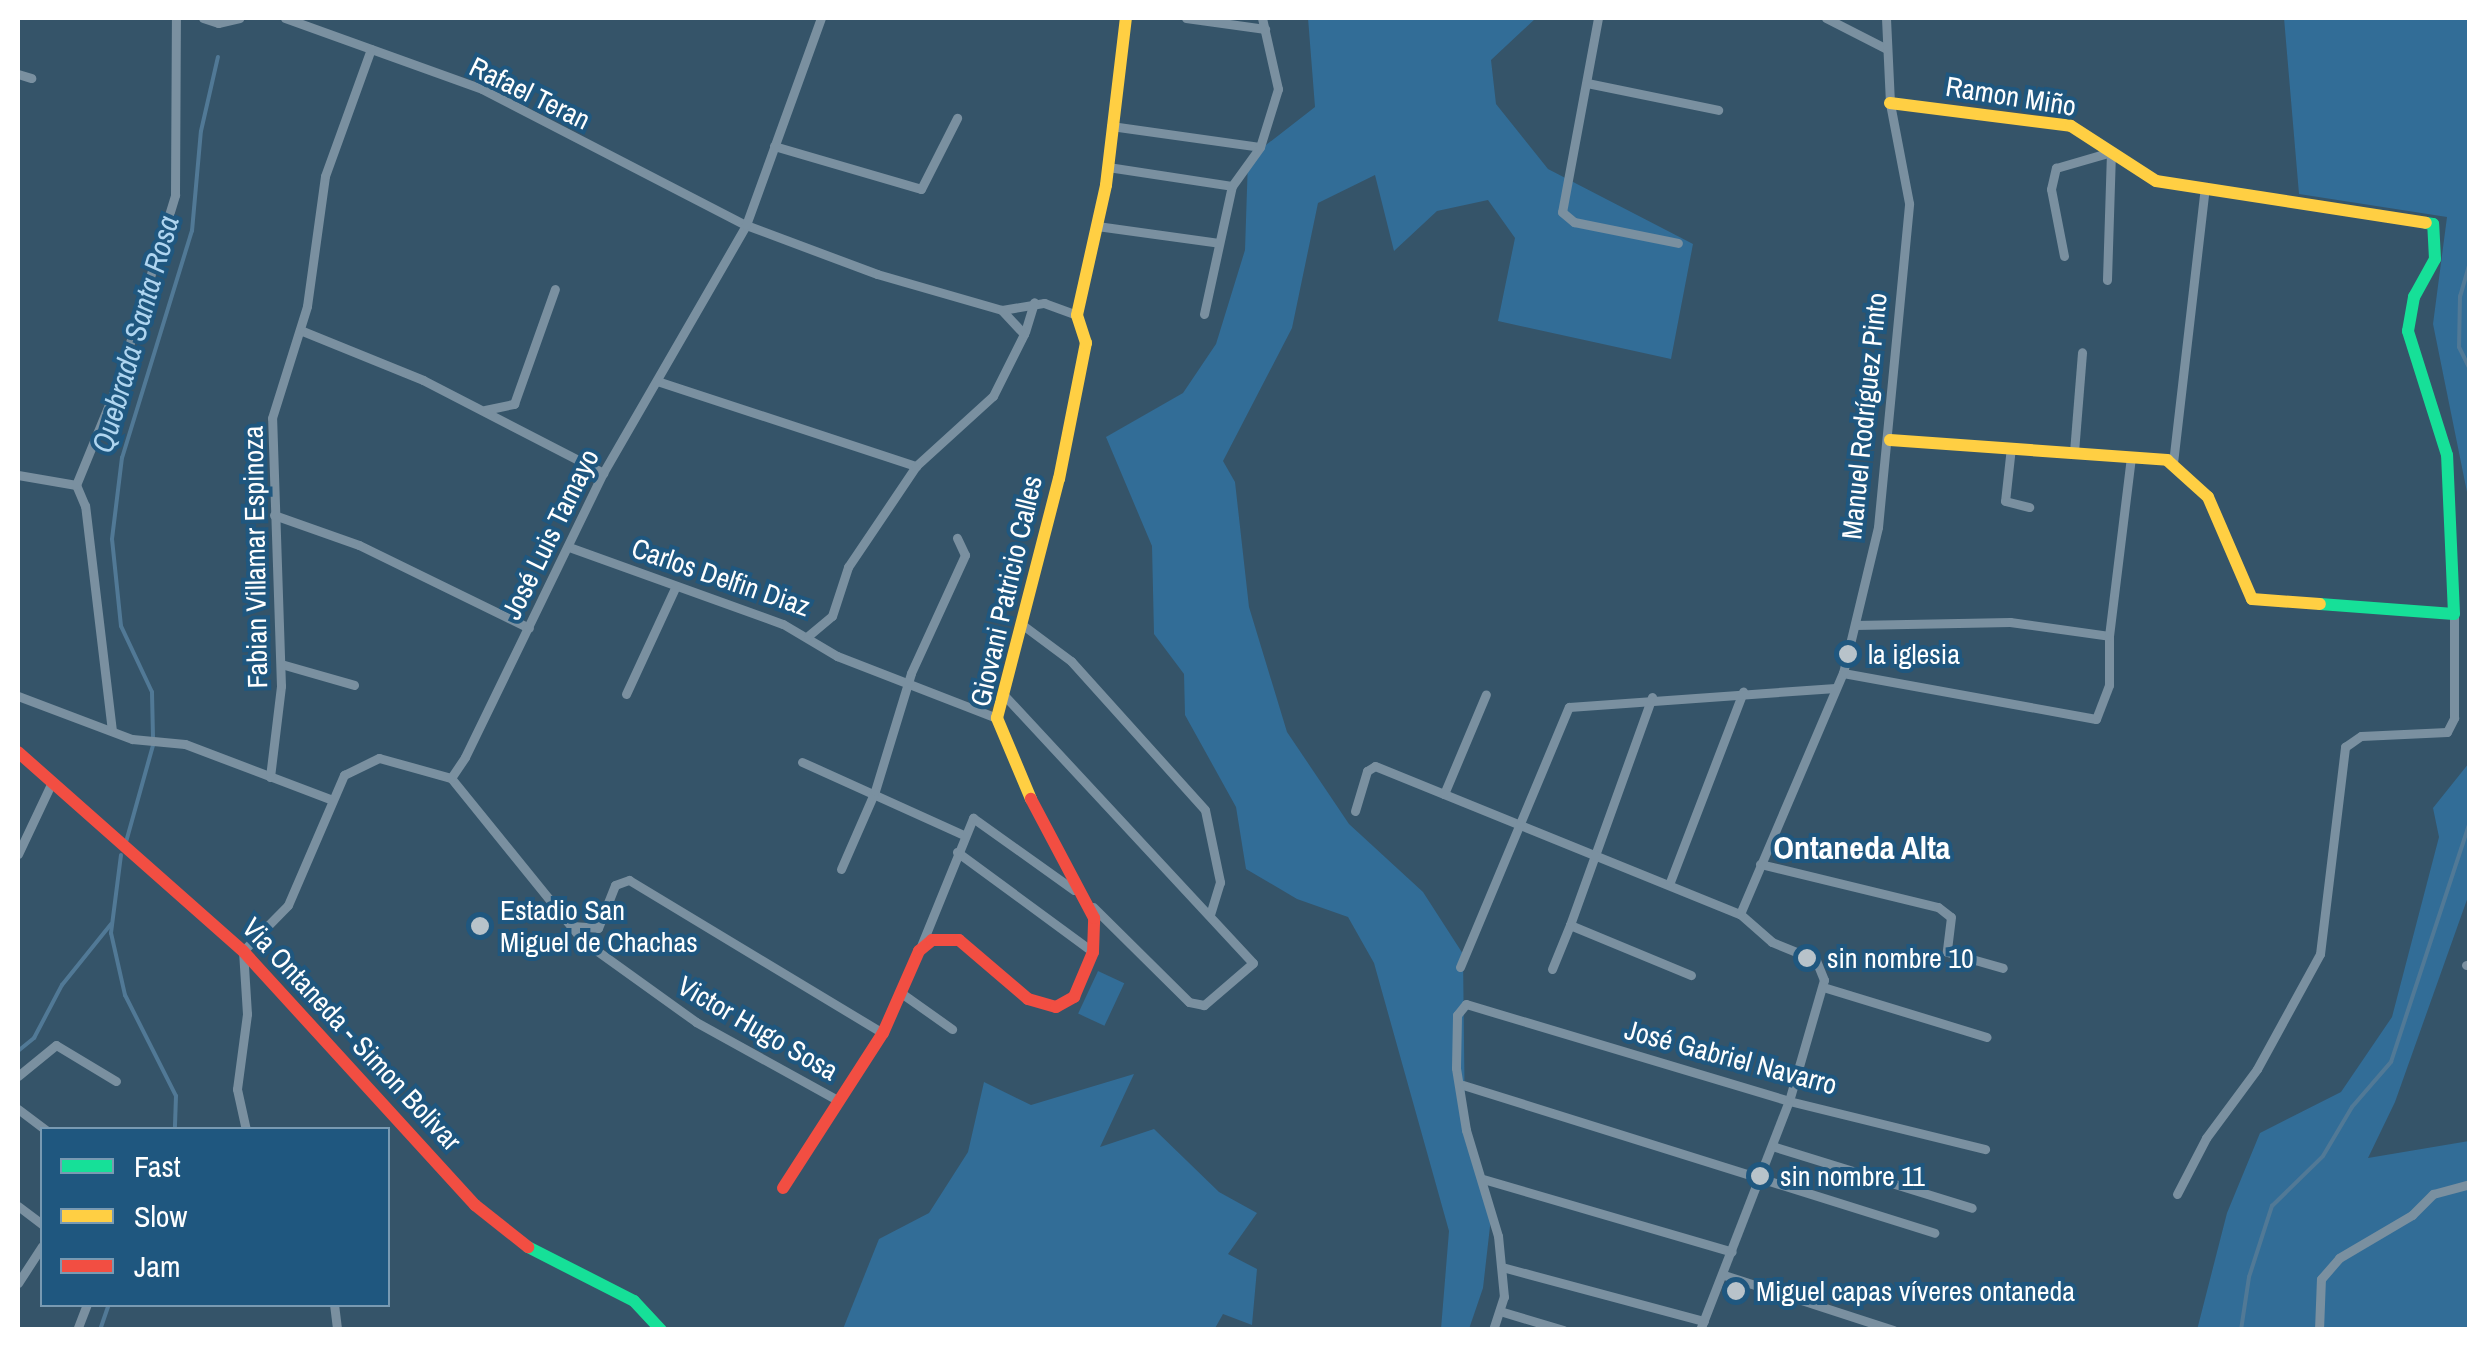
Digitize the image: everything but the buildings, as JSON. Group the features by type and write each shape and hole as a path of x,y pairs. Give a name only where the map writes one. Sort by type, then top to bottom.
{"street":[{"path":"112,731 85,506 76,485 117,385 175,195 176,18"},
{"path":"204,18 239,18"},
{"name":"Rafael Teran","path":"286,18 482,90 746,225 877,274 1002,310"},
{"name":"José Luis Tamayo","path":"451,778 603,473 746,225 822,18"},
{"name":"Giovani Patricio Calles","path":"1094,952 1094,918 1077,892 997,718 1024,626 1086,343 1077,316 1108,166 1126,18"},
{"path":"1186,18 1266,29"},
{"path":"1204,314 1232,186 1260,146 1278,90 1262,18"},
{"path":"1598,18 1562,212 1574,222 1678,243"},
{"path":"1826,18 1885,48"},
{"name":"Manuel Rodríguez Pinto","path":"1740,914 1843,673 1890,440 1909,203 1890,104 1886,18"},
{"name":"Fabian Villamar Espinoza","path":"270,777 281,664 272,418 300,330 326,176 371,49"},
{"path":"18,74 31,78"},
{"path":"1587,84 1718,110"},
{"name":"Ramon Miño","path":"1890,104 2071,126 2156,182 2288,198 2436,228 2435,259 2414,297 2408,331 2447,455 2454,614"},
{"path":"774,146 921,190 957,118"},
{"path":"1111,126 1260,146"},
{"path":"2064,256 2051,189 2056,168 2111,152 2107,280"},
{"path":"1108,166 1232,186"},
{"path":"2173,463 2206,188"},
{"path":"1098,226 1219,243"},
{"path":"482,410 514,404 555,289"},
{"path":"1024,334 1002,310 1034,302 1077,316"},
{"name":"Carlos Delfin Diaz","path":"569,547 808,636 832,616 848,567 916,466 992,396 1024,334 1034,302"},
{"path":"300,330 482,410 603,473"},
{"path":"2074,452 2082,352"},
{"path":"658,380 916,466"},
{"path":"1890,440 2173,463 2208,497 2252,599 2454,614 2454,718 2447,732 2353,737 2344,748 2320,954 2177,1194"},
{"path":"2011,447 2004,501 2029,508"},
{"path":"1843,673 2096,719 2109,685 2108,636 2131,457"},
{"path":"18,476 76,485"},
{"path":"274,515 359,545 529,628"},
{"path":"841,869 876,791 910,681 965,555 958,538"},
{"path":"626,694 676,586"},
{"path":"1855,625 2010,622 2108,636"},
{"path":"1024,626 1071,661 1205,810 1220,882 1210,915"},
{"path":"808,636 837,656 910,681 997,718"},
{"path":"281,664 354,686"},
{"path":"1460,967 1563,714 1577,702 1835,688"},
{"path":"1670,882 1743,692"},
{"path":"784,1188 904,995 956,852 974,818 1077,892 1196,1004 1204,1005 1253,963 1003,694"},
{"path":"1444,794 1486,694"},
{"path":"18,696 132,739 175,741 330,800"},
{"path":"1552,969 1598,855 1652,697"},
{"name":"Via Ontaneda - Simon Bolivar","path":"18,752 244,951 489,1217 532,1249 634,1301 661,1330"},
{"path":"245,1127 237,1089 247,1014 244,951 288,905 344,775 379,758 451,778"},
{"path":"802,762 876,791 964,835"},
{"path":"1356,811 1372,766 1670,882 1740,914 1772,942 1816,960 1823,986 1789,1101 1702,1325 1502,1267"},
{"name":"Victor Hugo Sosa","path":"451,778 562,921 605,960 696,1022 839,1101"},
{"path":"18,854 52,782"},
{"path":"919,951 945,936 959,940 1028,999 1056,1007 1074,996 1094,952 956,852"},
{"path":"1760,864 1938,907 1951,918 1947,952 2003,968"},
{"path":"562,921 592,932 615,885 629,880 882,1033"},
{"path":"1571,928 1690,975"},
{"path":"1823,986 1987,1038"},
{"path":"904,995 952,1029"},
{"name":"José Gabriel Navarro","path":"1463,1085 1456,1038 1458,1010 1466,1004 1789,1101 1985,1149"},
{"path":"18,1076 56,1044 116,1081"},
{"path":"1493,1330 1503,1312 1502,1267 1484,1180 1466,1130 1463,1085 1934,1233"},
{"path":"18,1109 42,1127"},
{"path":"1772,1146 1972,1208"},
{"path":"1484,1180 1732,1252"},
{"path":"2318,1330 2316,1298 2339,1258 2412,1216 2433,1194 2470,1184"},
{"path":"18,1206 40,1222"},
{"path":"18,1283 40,1249"},
{"path":"1724,1276 1893,1330"},
{"path":"1503,1312 1564,1330"}],"shaded area":[{"path":"1308,18 1536,18 1491,60 1496,104 1548,169 1693,244 1671,359 1498,321 1515,238 1488,200 1437,211 1394,251 1375,175 1318,203 1292,328 1223,461 1235,482 1249,607 1287,732 1349,824 1423,892 1463,954 1465,1130 1492,1209 1483,1288 1469,1329 1441,1329 1449,1231 1374,963 1348,917 1297,899 1246,869 1236,807 1185,715 1184,674 1154,634 1152,546 1106,437 1183,393 1216,344 1245,250 1248,159 1315,107"},
{"path":"2284,18 2469,18 2469,502 2433,324 2447,217 2299,194"},
{"path":"2469,763 2469,894 2395,1102 2368,1158 2469,1141 2469,1329 2197,1330 2227,1213 2260,1133 2341,1092 2392,1017 2439,837 2433,808"},
{"path":"1098,971 1124,983 1104,1026 1078,1014"},
{"path":"1134,1074 1100,1147 1154,1129 1219,1192 1257,1213 1228,1254 1257,1269 1252,1325 1223,1314 1214,1330 843,1329 879,1239 929,1213 968,1152 984,1082 1031,1105"}],"waterway":[{"name":"Quebrada Santa Rosa","path":"153,737 152,692 121,626 112,539 122,458 192,231 201,131 218,57"},
{"path":"2470,262 2460,296 2459,347 2470,370"},
{"path":"126,842 153,745"},
{"path":"2241,1330 2249,1277 2272,1206 2323,1156 2352,1107 2391,1062 2470,822"},
{"name":"Quebrada Santa Rosa","path":"121,855 111,933 125,995 176,1096 175,1127"},
{"path":"18,1051 34,1038 62,985 111,924"},
{"name":"Quebrada Santa Rosa","path":"100,1330 108,1307"}],"traffic: fast":[{"path":"2320,604 2454,614 2447,455 2408,331 2414,297 2435,259 2433,224 2426,223"},
{"path":"528,1247 634,1301 661,1330"}],"traffic: slow":[{"path":"1031,799 997,718 1059,479 1086,343 1077,315 1106,185 1126,18"},
{"path":"1890,103 2071,126 2156,181 2426,223"},
{"path":"1890,440 2167,460 2208,497 2252,599 2320,604"}],"traffic: jam":[{"path":"18,752 243,951 475,1205 528,1247"},
{"path":"783,1188 883,1033 919,951 932,940 959,940 1028,999 1056,1007 1074,997 1093,952 1094,918 1031,799"}],"place":[{"name":"la iglesia","path":"1848,654"},
{"name":"Estadio San Miguel de Chachas","path":"480,926"},
{"name":"sin nombre 10","path":"1807,958"},
{"name":"sin nombre 11","path":"1760,1176"},
{"name":"Miguel capas víveres ontaneda","path":"1736,1291"}],"district":[{"name":"Ontaneda Alta","path":"1862,848"}]}
